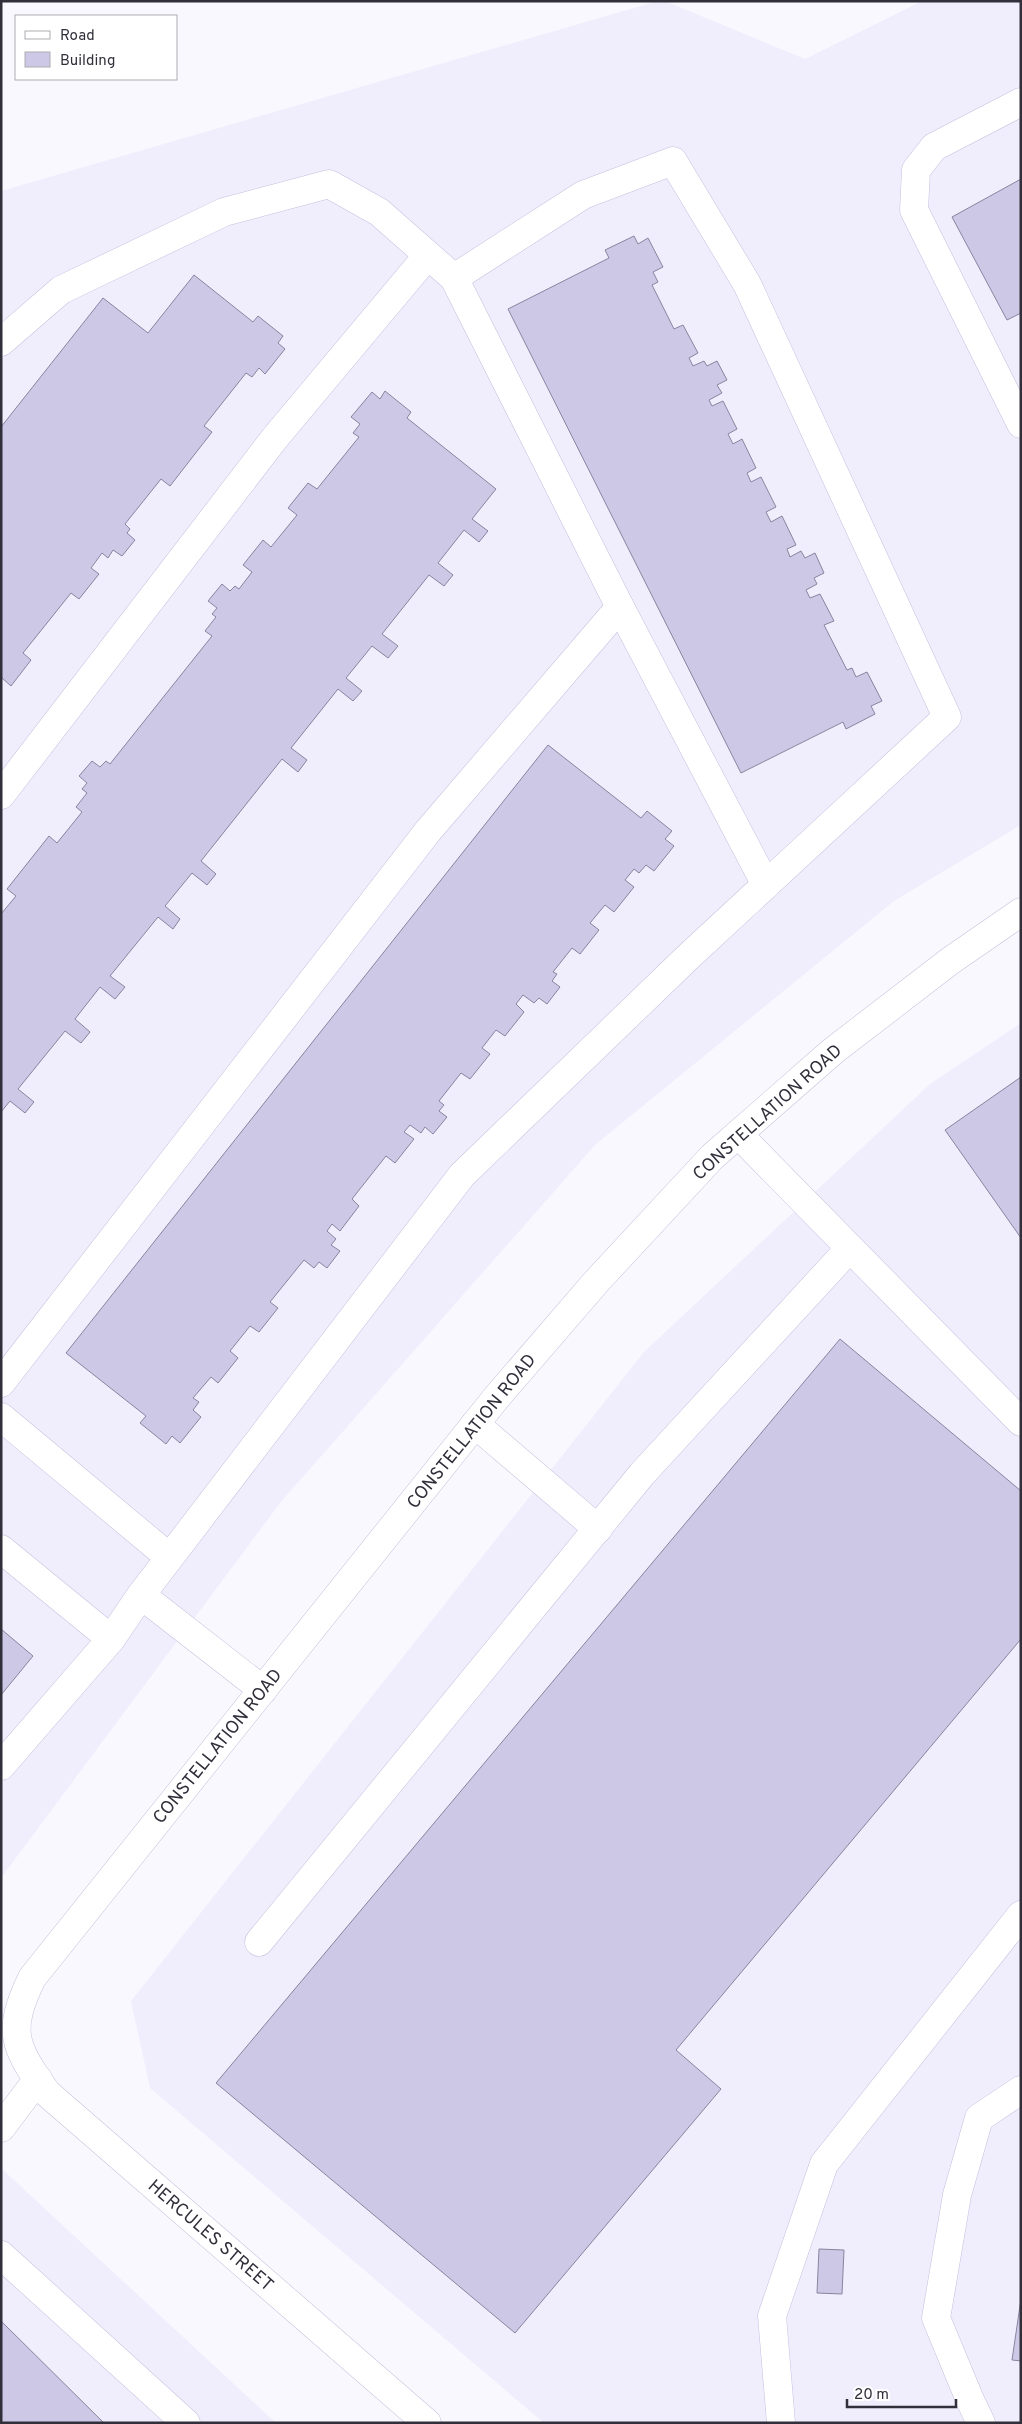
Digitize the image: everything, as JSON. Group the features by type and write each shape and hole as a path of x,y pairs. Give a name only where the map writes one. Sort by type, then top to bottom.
{"street":[{"path":"1018,410 914,210 916,170 934,147 1021,102"},
{"path":"1,1766 111,1639 141,1595 462,1175 947,717 747,284 672,161 584,195 454,278"},
{"path":"1,342 61,290 224,212 329,184 380,212 454,278 620,607 766,886"},
{"path":"1,795 274,439 428,255"},
{"path":"5,1369 428,831 620,607"},
{"name":"CONSTELLATION ROAD","path":"15,2032 19,2005 32,1978 475,1424 596,1282 712,1157 738,1134 833,1052 950,961 1021,912"},
{"path":"738,1134 1021,1422"},
{"path":"259,1942 642,1474 850,1248"},
{"path":"1,1417 170,1557"},
{"path":"475,1424 598,1529"},
{"path":"1,1549 111,1639"},
{"path":"141,1595 263,1690"},
{"path":"781,2423 772,2316 824,2164 1021,1915"},
{"name":"HERCULES STREET","path":"15,2032 27,2065 47,2093 428,2423"},
{"path":"1,2128 38,2079"},
{"path":"981,2423 936,2318 957,2195 979,2118 1021,2090"},
{"path":"1,2255 186,2423"}],"shaded area":[{"path":"658,1 665,1 805,59 922,1 1021,1 1021,825 894,901 595,1145 280,1503 1,1878 1,191"},
{"path":"1021,1023 1021,2423 544,2423 150,2088 131,2001 644,1352 930,1084"},
{"path":"1,2168 276,2423 1,2423"}],"building":[{"path":"1021,179 1021,313 1007,320 952,217"},
{"path":"634,236 638,244 648,238 663,267 653,272 658,282 652,285 674,329 683,325 698,353 689,358 693,366 704,361 707,366 717,361 727,380 717,385 722,393 709,400 712,406 723,401 737,429 728,434 733,444 742,439 756,468 747,473 751,482 761,477 776,507 766,512 771,522 782,516 796,545 787,549 790,557 801,551 805,558 815,553 824,573 814,578 817,584 806,590 810,598 820,594 834,621 824,625 847,670 852,668 856,677 867,672 882,701 871,706 875,714 846,729 843,722 741,773 508,309 609,258 605,250"},
{"path":"194,275 253,322 258,316 283,336 278,343 285,349 265,374 259,368 252,377 246,373 204,426 212,432 170,486 161,479 125,524 130,529 127,533 135,540 122,556 113,550 108,558 102,553 91,568 99,574 79,599 71,593 23,653 31,660 11,686 2,678 1,680 1,427 103,298 148,333"},
{"path":"385,391 411,412 407,418 496,489 472,519 488,531 479,542 464,530 438,563 453,575 444,586 429,575 382,634 398,646 388,658 372,646 346,678 362,691 353,701 338,689 291,748 307,760 298,772 282,759 201,861 216,874 207,885 192,873 165,906 180,919 173,929 158,917 110,976 125,987 115,999 100,987 75,1019 90,1032 81,1043 65,1031 18,1089 34,1102 25,1113 10,1101 1,1112 1,914 16,896 7,889 49,836 57,843 82,812 76,807 87,793 82,789 87,783 79,776 92,761 100,767 106,761 110,764 212,636 205,631 216,617 212,614 217,608 208,601 222,584 230,591 235,586 239,589 252,572 243,565 263,540 271,547 297,515 288,508 308,483 317,489 359,437 353,433 360,424 351,417 372,392 380,399"},
{"path":"548,745 641,818 647,811 672,831 665,839 674,846 654,871 646,865 639,873 634,869 625,880 634,887 614,912 605,905 590,923 599,930 580,954 572,948 553,972 557,974 552,981 560,987 547,1004 539,998 534,1003 523,995 516,1004 524,1012 505,1036 496,1030 482,1048 490,1054 470,1079 461,1073 439,1101 444,1105 439,1111 447,1117 433,1134 425,1127 421,1133 410,1125 404,1132 414,1139 395,1163 386,1156 352,1199 359,1206 340,1231 332,1224 327,1231 336,1239 331,1245 340,1251 327,1268 319,1262 314,1268 304,1260 270,1302 278,1308 259,1332 250,1326 230,1351 238,1358 218,1383 211,1377 193,1398 199,1402 193,1410 201,1417 180,1443 172,1436 166,1444 140,1423 146,1416 66,1353"},
{"path":"1021,1077 1021,1238 945,1130"},
{"path":"840,1339 1021,1491 1021,1639 676,2050 721,2089 515,2333 216,2083"},
{"path":"1,1629 33,1656 1,1695"},
{"path":"819,2249 844,2250 842,2294 817,2293"},
{"path":"1021,2299 1021,2361 1012,2360"},
{"path":"1,2321 104,2423 1,2423"}]}
